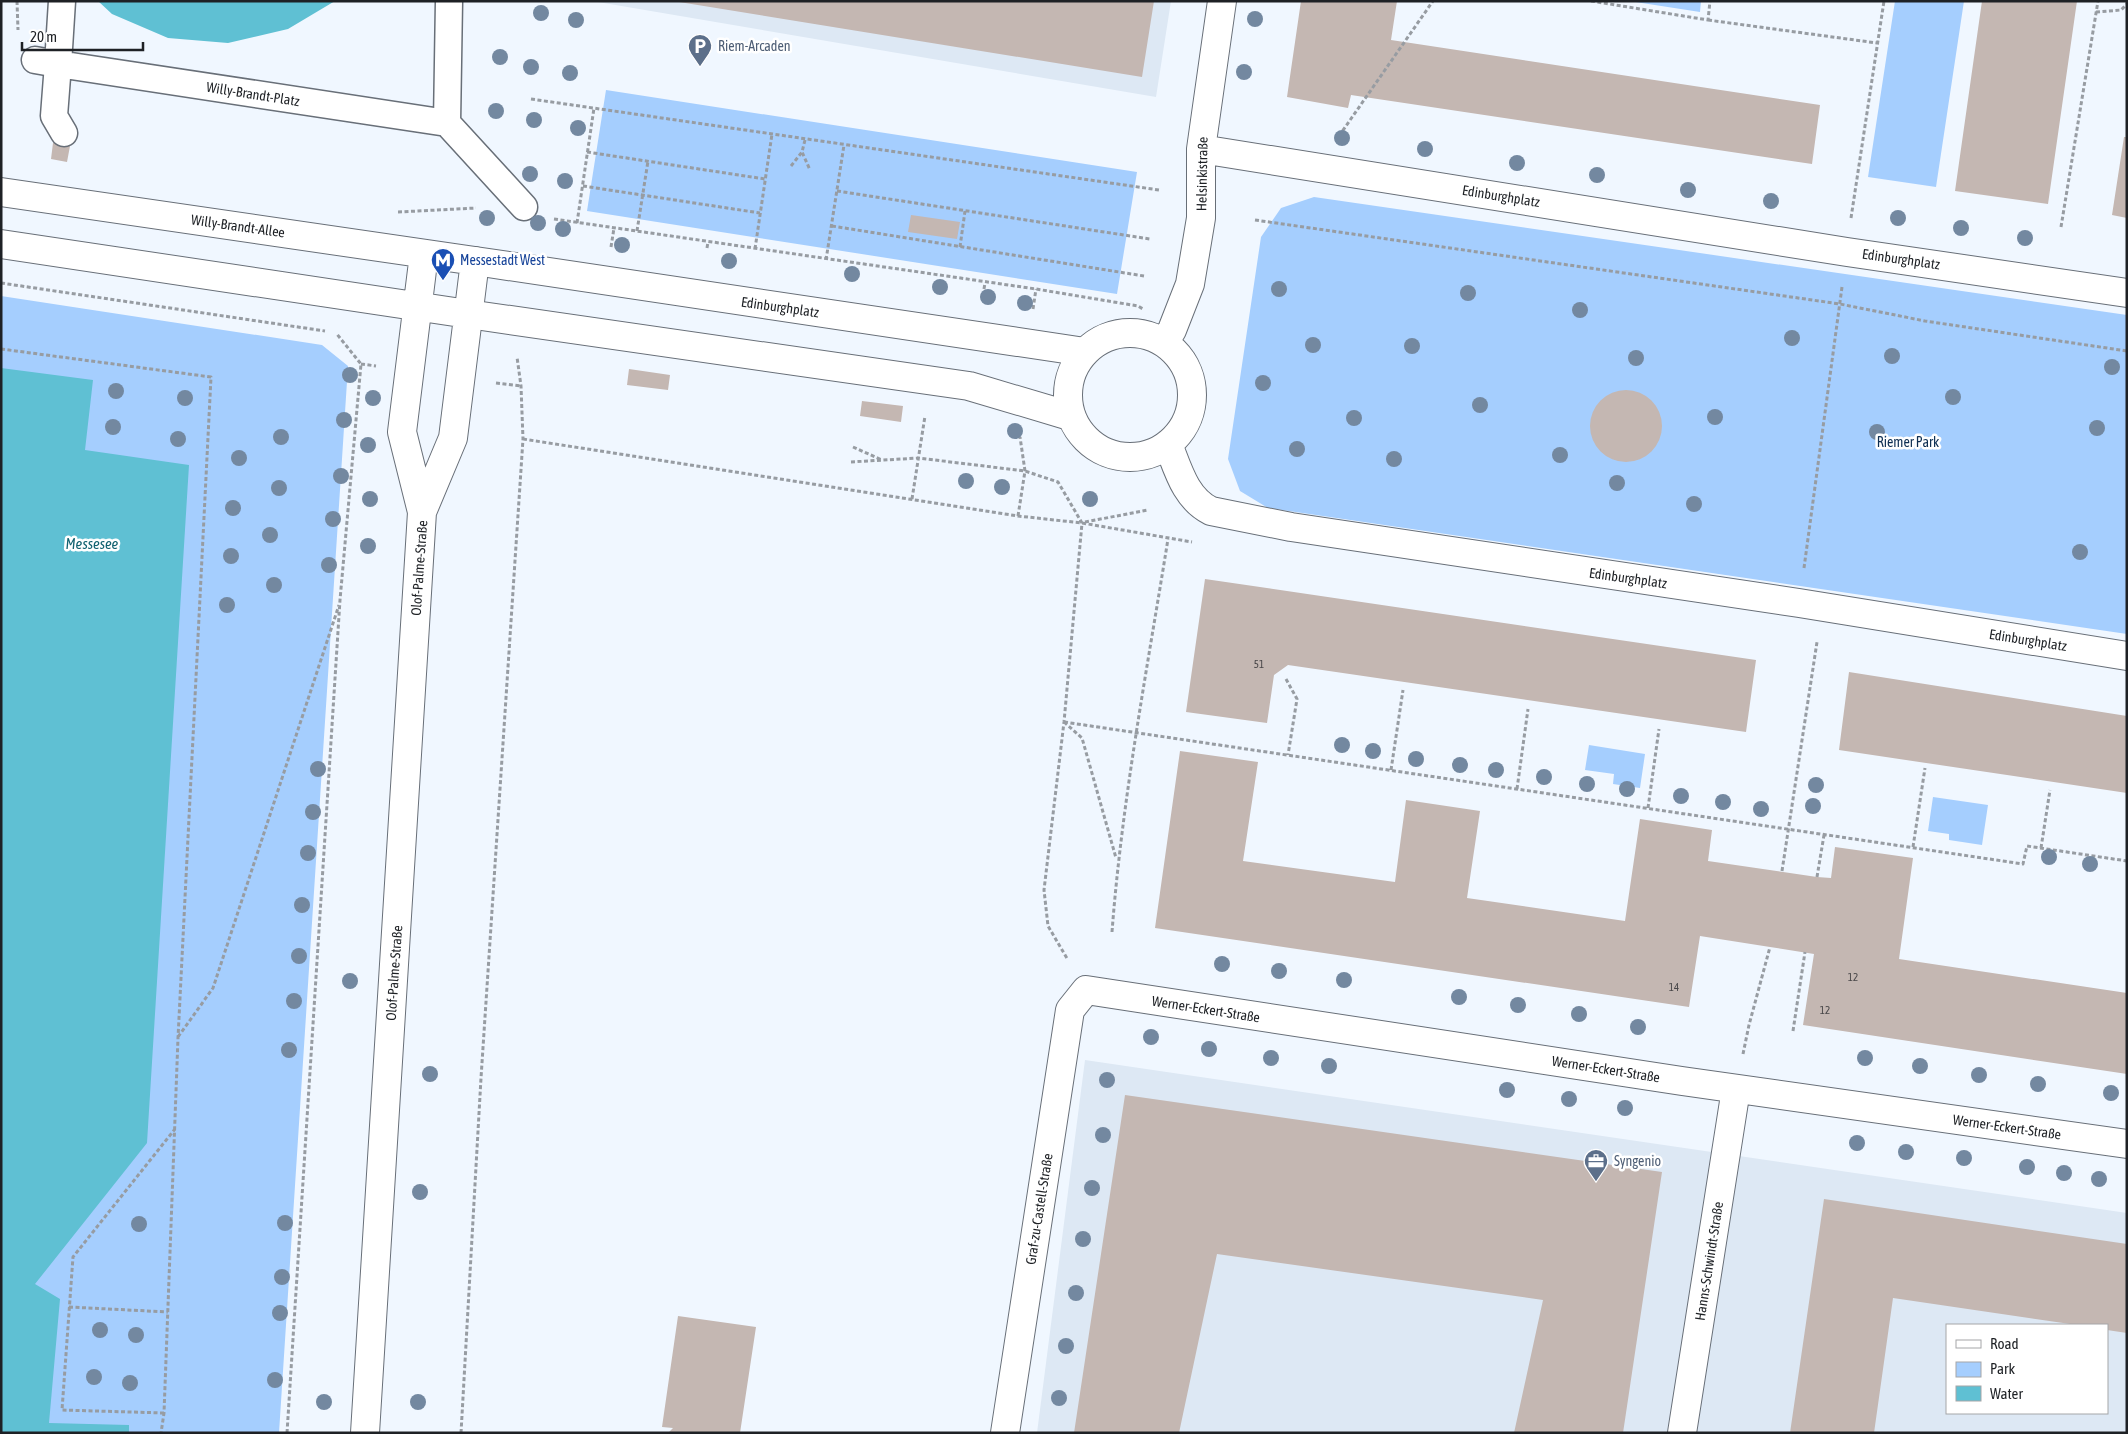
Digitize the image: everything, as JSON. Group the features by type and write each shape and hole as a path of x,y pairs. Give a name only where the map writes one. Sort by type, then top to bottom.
{"street":[{"path":"62,1 46,62 54,116 64,133"},
{"path":"450,1 448,123 524,207"},
{"name":"Helsinkistraße","path":"1168,336 1190,284 1202,218 1201,148 1222,1"},
{"name":"Willy-Brandt-Platz","path":"46,62 448,123"},
{"name":"Edinburghplatz","path":"1201,148 1847,252 2127,293"},
{"name":"Willy-Brandt-Allee","path":"1,192 475,261"},
{"path":"1,244 969,386 1070,416"},
{"name":"Olof-Palme-Straße","path":"365,1433 422,512 402,432 424,254"},
{"name":"Edinburghplatz","path":"475,261 1084,352"},
{"name":"Olof-Palme-Straße","path":"422,512 453,438 475,261"},
{"path":"1116,335 1168,336 1187,371 1192,398 1185,423 1168,444 1142,456 1127,457 1109,454 1093,446 1080,433 1070,416 1069,381 1076,363 1084,352 1101,340 1116,335"},
{"name":"Edinburghplatz","path":"1168,444 1188,491 1201,506 1211,511 1291,527 1811,605 2127,656"},
{"name":"Werner-Eckert-Straße","path":"1086,990 1736,1089 2127,1144"},
{"name":"Graf-zu-Castell-Straße","path":"1005,1433 1070,1010 1086,990"},
{"name":"Hanns-Schwindt-Straße","path":"1682,1433 1736,1089"}],"path":[{"path":"1318,167 1433,1"},
{"path":"1591,1 1708,20 1877,43"},
{"path":"1708,20 1710,1"},
{"path":"1782,871 1811,605 1840,304 1853,194 1884,1"},
{"path":"2061,227 2098,1"},
{"path":"2096,12 2121,10 2127,4"},
{"path":"531,99 1158,190"},
{"path":"577,223 594,108"},
{"path":"755,249 772,134"},
{"path":"791,166 802,152 805,140"},
{"path":"826,260 844,145"},
{"path":"588,152 765,179"},
{"path":"802,152 810,170"},
{"path":"637,231 648,161"},
{"path":"582,186 760,213"},
{"path":"837,191 1150,239"},
{"path":"960,247 966,211"},
{"path":"552,219 1036,289 1138,306 1168,336"},
{"path":"1255,220 1840,304 1925,320 2127,351"},
{"path":"832,226 1144,276"},
{"path":"707,248 708,242"},
{"path":"1,283 338,333 362,364 340,600 287,1433"},
{"path":"984,289 985,283"},
{"path":"1,349 211,377 178,1038 164,1413 161,1433"},
{"path":"912,500 925,410"},
{"path":"462,1433 481,1078 523,439 912,500 1082,523 1196,543"},
{"path":"853,446 883,460"},
{"path":"851,462 918,458 1025,471 1058,482 1082,523 1064,722 1044,890 1048,926 1086,990"},
{"path":"1082,523 1148,510"},
{"path":"1112,932 1117,860 1168,539"},
{"path":"178,1038 213,988 340,600"},
{"path":"1286,679 1297,699 1288,755"},
{"path":"1391,770 1403,690"},
{"path":"1518,789 1528,710"},
{"path":"1064,722 2023,864 2027,846 2127,861"},
{"path":"1064,722 1082,738 1117,860"},
{"path":"1648,808 1659,730"},
{"path":"1913,847 1925,768"},
{"path":"2041,848 2050,790"},
{"path":"1817,876 1824,835"},
{"path":"1736,1089 1749,1025 1770,947"},
{"path":"1793,1031 1805,952"},
{"path":"164,1413 62,1410 73,1257 174,1129"},
{"path":"69,1307 168,1312"}],"shaded area":[{"path":"592,1 1171,1 1156,97"},
{"path":"1085,1060 2127,1213 2127,1433 1037,1433"}],"green space":[{"path":"1629,1 1701,1 1700,12"},
{"path":"1895,1 1964,1 1936,187 1868,177"},
{"path":"606,90 1137,172 1117,294 587,211"},
{"name":"Riemer Park","path":"1314,197 2127,315 2127,634 1268,508 1240,491 1228,459 1261,237 1281,208"},
{"path":"1,296 322,345 348,366 279,1433 1,1433"},
{"path":"1589,745 1645,754 1640,788 1613,784 1614,774 1585,770"},
{"path":"1933,797 1988,805 1982,845 1949,840 1949,834 1928,831"}],"water":[{"path":"98,1 335,1 288,29 228,43 168,38 112,14"},
{"name":"Messesee","path":"1,368 93,380 85,450 189,465 147,1143 35,1284 60,1299 49,1423 129,1425 129,1433 1,1433"}],"building":[{"path":"673,1 1154,1 1142,77"},
{"path":"1301,1 1397,1 1391,40 1820,105 1812,164 1351,95 1348,108 1287,97"},
{"path":"1982,1 2077,1 2048,204 1955,191"},
{"path":"2124,137 2127,137 2127,218 2112,215"},
{"path":"53,143 70,146 67,162 51,159"},
{"path":"911,215 960,222 957,239 908,232"},
{"path":"629,369 670,375 668,390 627,385"},
{"path":"1626,390 1646,396 1656,406 1662,426 1656,446 1646,456 1626,462 1606,456 1596,446 1590,426 1596,406 1606,396"},
{"path":"862,401 903,406 901,422 860,416"},
{"path":"1205,579 1756,660 1746,732 1288,665 1274,675 1267,723 1186,712"},
{"path":"1849,672 2127,716 2127,793 1839,750"},
{"path":"1180,751 1258,762 1243,861 1395,882 1406,800 1480,811 1467,898 1625,921 1640,819 1712,830 1708,861 1817,877 1831,878 1835,847 1913,858 1899,959 2127,993 2127,1074 1803,1025 1814,954 1700,936 1689,1007 1155,928"},
{"path":"1125,1095 1662,1172 1623,1433 1514,1433 1543,1300 1217,1254 1179,1433 1074,1433"},
{"path":"1824,1199 2127,1244 2127,1333 2108,1330 2108,1324 2070,1324 1893,1298 1874,1433 1790,1433"},
{"path":"678,1316 756,1327 740,1433 668,1433 673,1428 662,1427"}],"place":[{"name":"Riem-Arcaden","path":"700,67"},
{"name":"Messestadt West","path":"443,281"},
{"name":"Syngenio","path":"1596,1182"}]}
